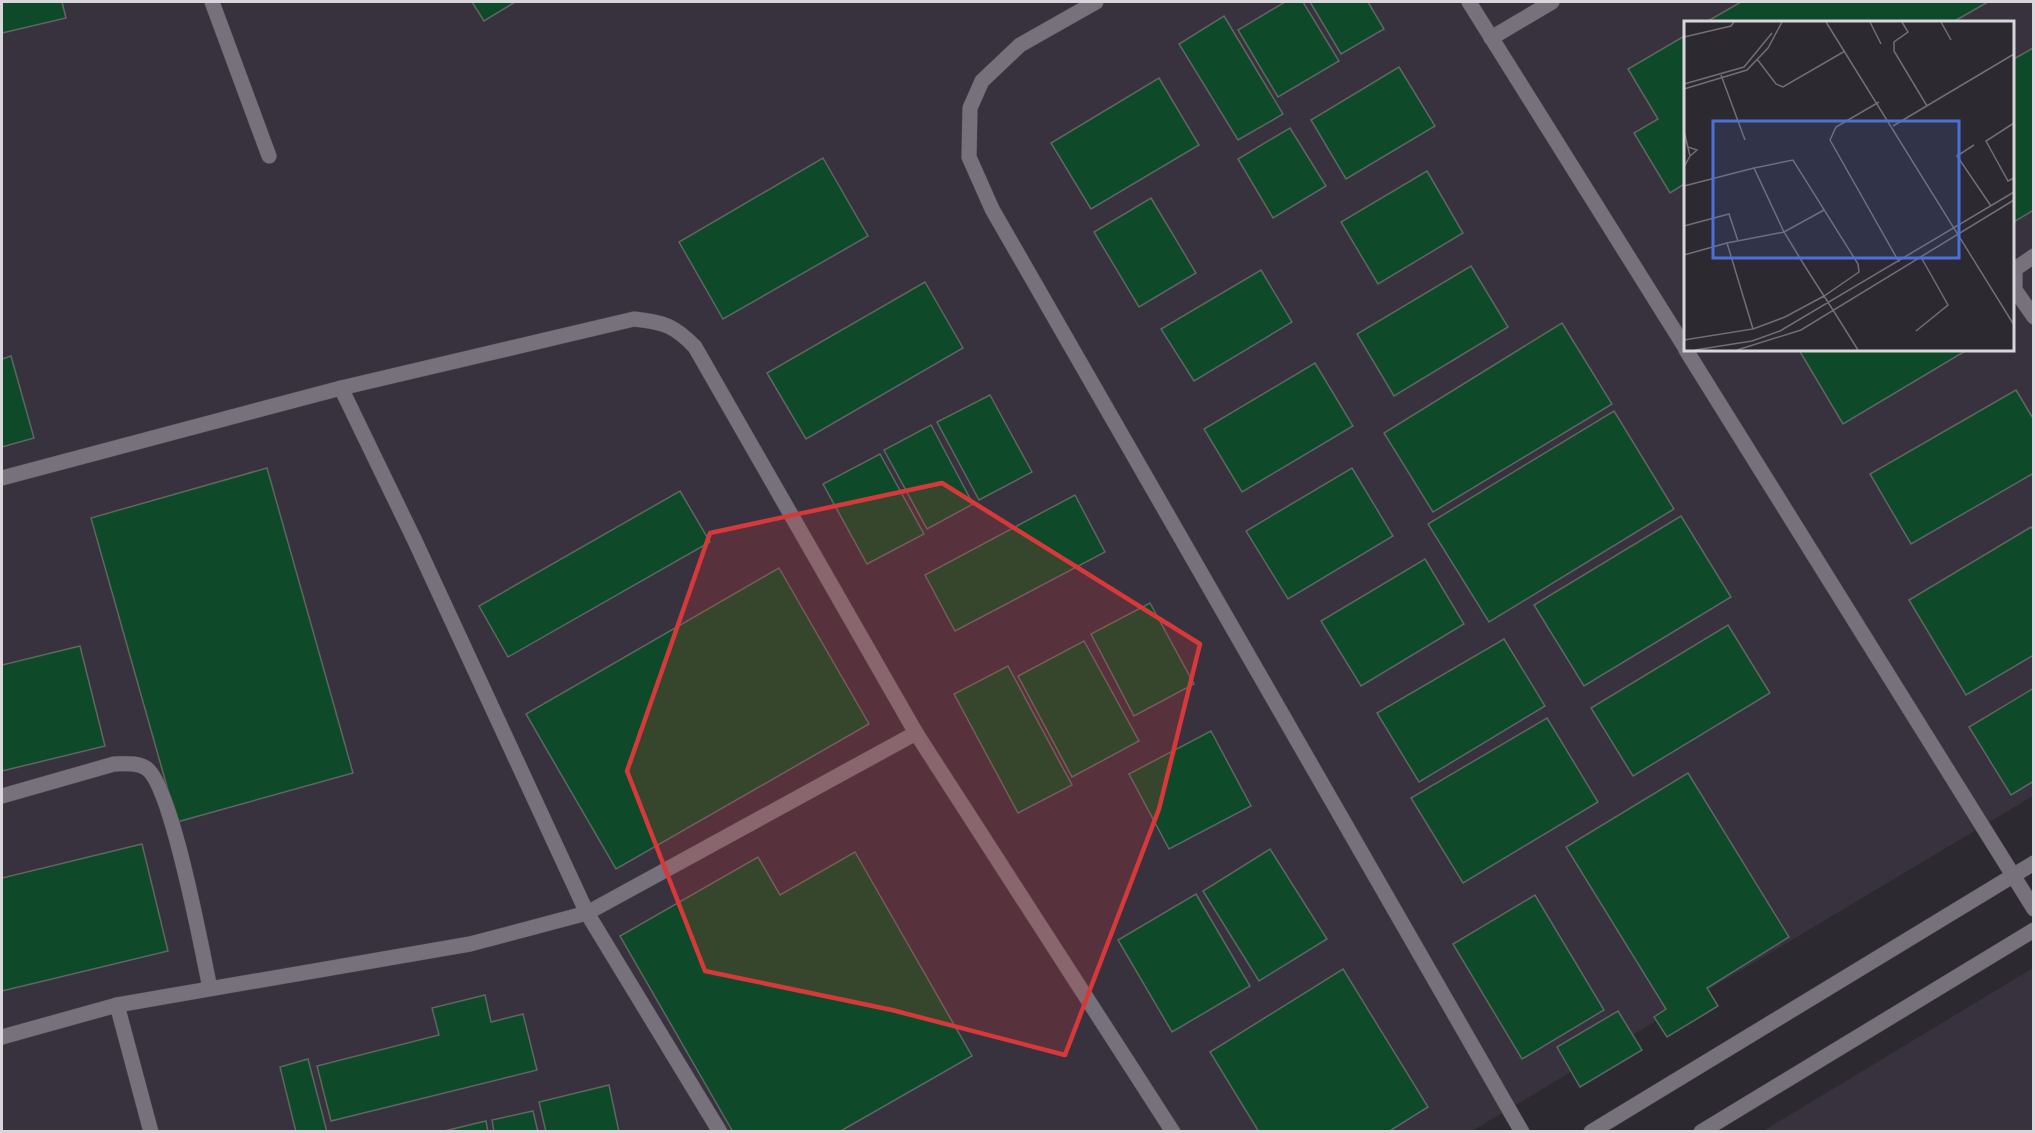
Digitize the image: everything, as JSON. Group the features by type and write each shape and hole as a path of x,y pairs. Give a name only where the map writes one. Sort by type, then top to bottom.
{"street":[{"path":"212,2 269,156"},
{"path":"1096,2 1020,45 982,81 970,108 969,157 998,219 1522,1131"},
{"path":"1469,2 1684,346"},
{"path":"1491,38 1552,2"},
{"path":"2034,256 2015,269 2015,290 2034,317"},
{"path":"2,478 341,388 634,319 660,321 679,330 695,347 916,733 1173,1131"},
{"path":"1687,351 2034,909"},
{"path":"341,388 415,541 587,913 720,1131"},
{"path":"2,1037 117,1005 470,944 587,913 916,733"},
{"path":"2,796 114,764 134,764 147,769 158,782 171,817 210,988"},
{"path":"1591,1131 2034,863"},
{"path":"1701,1131 1720,1127 2034,930"},
{"path":"117,1005 151,1131"}],"highlighted area":[{"path":"942,483 1200,644 1159,809 1065,1055 892,1010 705,971 627,771 710,533"}],"shaded area":[{"path":"2,2 2033,2 2033,796 1472,1131 2,1132"},
{"path":"2033,968 2033,1131 1763,1131"}],"building":[{"path":"2,2 62,2 66,18 2,33"},
{"path":"472,2 515,2 484,21"},
{"path":"1285,2 1303,2 1339,61 1278,97 1238,30"},
{"path":"1310,2 1368,2 1384,29 1341,54"},
{"path":"1741,2 1988,2 1955,21 1708,21"},
{"path":"1224,16 1283,114 1238,140 1179,44"},
{"path":"1684,36 1684,184 1670,193 1634,133 1658,119 1628,69"},
{"path":"2033,48 2034,210 2014,222 2014,59"},
{"path":"1399,67 1435,126 1346,179 1311,120"},
{"path":"1159,78 1199,145 1091,209 1051,143"},
{"path":"1290,128 1326,186 1273,218 1238,159"},
{"path":"823,158 868,236 723,319 679,242"},
{"path":"1427,171 1463,233 1378,284 1341,222"},
{"path":"1151,198 1196,273 1139,307 1094,232"},
{"path":"1471,266 1508,327 1394,396 1357,334"},
{"path":"1261,270 1292,322 1194,381 1161,329"},
{"path":"925,282 963,348 806,439 767,373"},
{"path":"1562,323 1612,404 1433,512 1384,433"},
{"path":"1800,351 1965,351 1843,424"},
{"path":"11,356 34,438 2,447 2,359"},
{"path":"1315,363 1353,426 1242,492 1204,429"},
{"path":"2016,390 2034,420 2034,473 1911,544 1870,474"},
{"path":"990,395 1032,472 979,500 937,422"},
{"path":"1614,411 1674,509 1489,622 1428,524"},
{"path":"931,425 973,504 927,529 884,450"},
{"path":"880,454 924,534 867,564 823,484"},
{"path":"267,468 353,773 177,822 91,518"},
{"path":"1352,468 1393,536 1288,599 1246,531"},
{"path":"680,491 710,542 508,657 479,606"},
{"path":"1075,495 1105,552 955,631 925,575"},
{"path":"1681,516 1731,597 1584,686 1534,605"},
{"path":"2031,527 2034,531 2034,655 1966,695 1909,600"},
{"path":"1425,559 1464,624 1361,686 1321,621"},
{"path":"779,568 869,724 616,869 526,714"},
{"path":"1150,603 1194,684 1134,716 1091,634"},
{"path":"1728,625 1770,693 1633,776 1591,708"},
{"path":"1504,639 1545,706 1419,782 1377,713"},
{"path":"1084,641 1139,741 1072,777 1018,676"},
{"path":"80,646 105,746 2,771 2,665"},
{"path":"1008,666 1072,785 1018,813 954,694"},
{"path":"2034,688 2034,781 2011,795 1969,727"},
{"path":"1547,718 1598,802 1463,883 1411,798"},
{"path":"1211,731 1251,806 1169,849 1129,774"},
{"path":"1688,773 1789,937 1707,988 1718,1006 1667,1037 1654,1017 1666,1009 1566,847"},
{"path":"142,844 168,951 2,991 2,878"},
{"path":"1270,849 1327,939 1259,981 1203,891"},
{"path":"855,852 972,1056 839,1132 733,1132 620,936 758,857 780,895"},
{"path":"1196,894 1250,986 1172,1032 1118,940"},
{"path":"1535,895 1604,1010 1522,1059 1453,944"},
{"path":"1343,969 1428,1107 1388,1132 1259,1132 1210,1052"},
{"path":"485,995 491,1022 523,1014 537,1070 331,1121 317,1066 439,1035 432,1008"},
{"path":"1618,1011 1642,1050 1580,1087 1557,1047"},
{"path":"308,1059 327,1132 296,1132 280,1067"},
{"path":"609,1085 619,1132 546,1132 539,1102"},
{"path":"533,1111 538,1132 494,1132 492,1120"},
{"path":"486,1121 488,1132 440,1132"}]}
